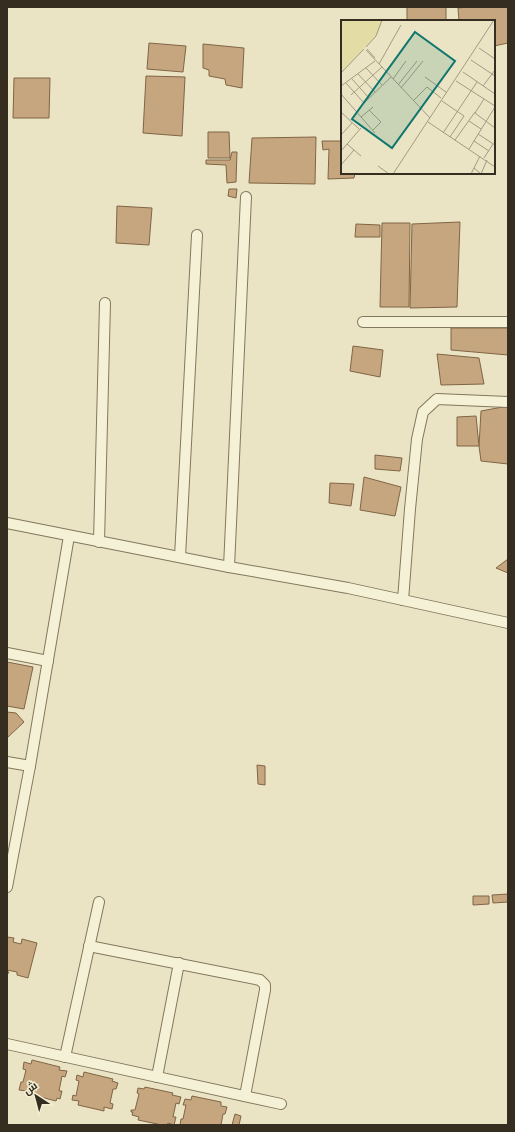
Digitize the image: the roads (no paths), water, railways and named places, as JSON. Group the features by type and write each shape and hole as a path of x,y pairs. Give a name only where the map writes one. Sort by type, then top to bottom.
{"street":[{"path":"229,567 246,197"},
{"path":"180,557 197,235"},
{"path":"99,542 105,303"},
{"path":"363,322 508,322"},
{"path":"403,600 417,439 423,412 437,399 508,402"},
{"path":"7,523 229,567 348,588 508,623"},
{"path":"7,887 11,844 30,766 69,536"},
{"path":"7,653 48,661"},
{"path":"7,762 30,766"},
{"path":"65,1057 99,902"},
{"path":"89,946 260,980 265,986 265,990 245,1096"},
{"path":"157,1077 179,963"},
{"path":"7,1044 281,1104"}]}
